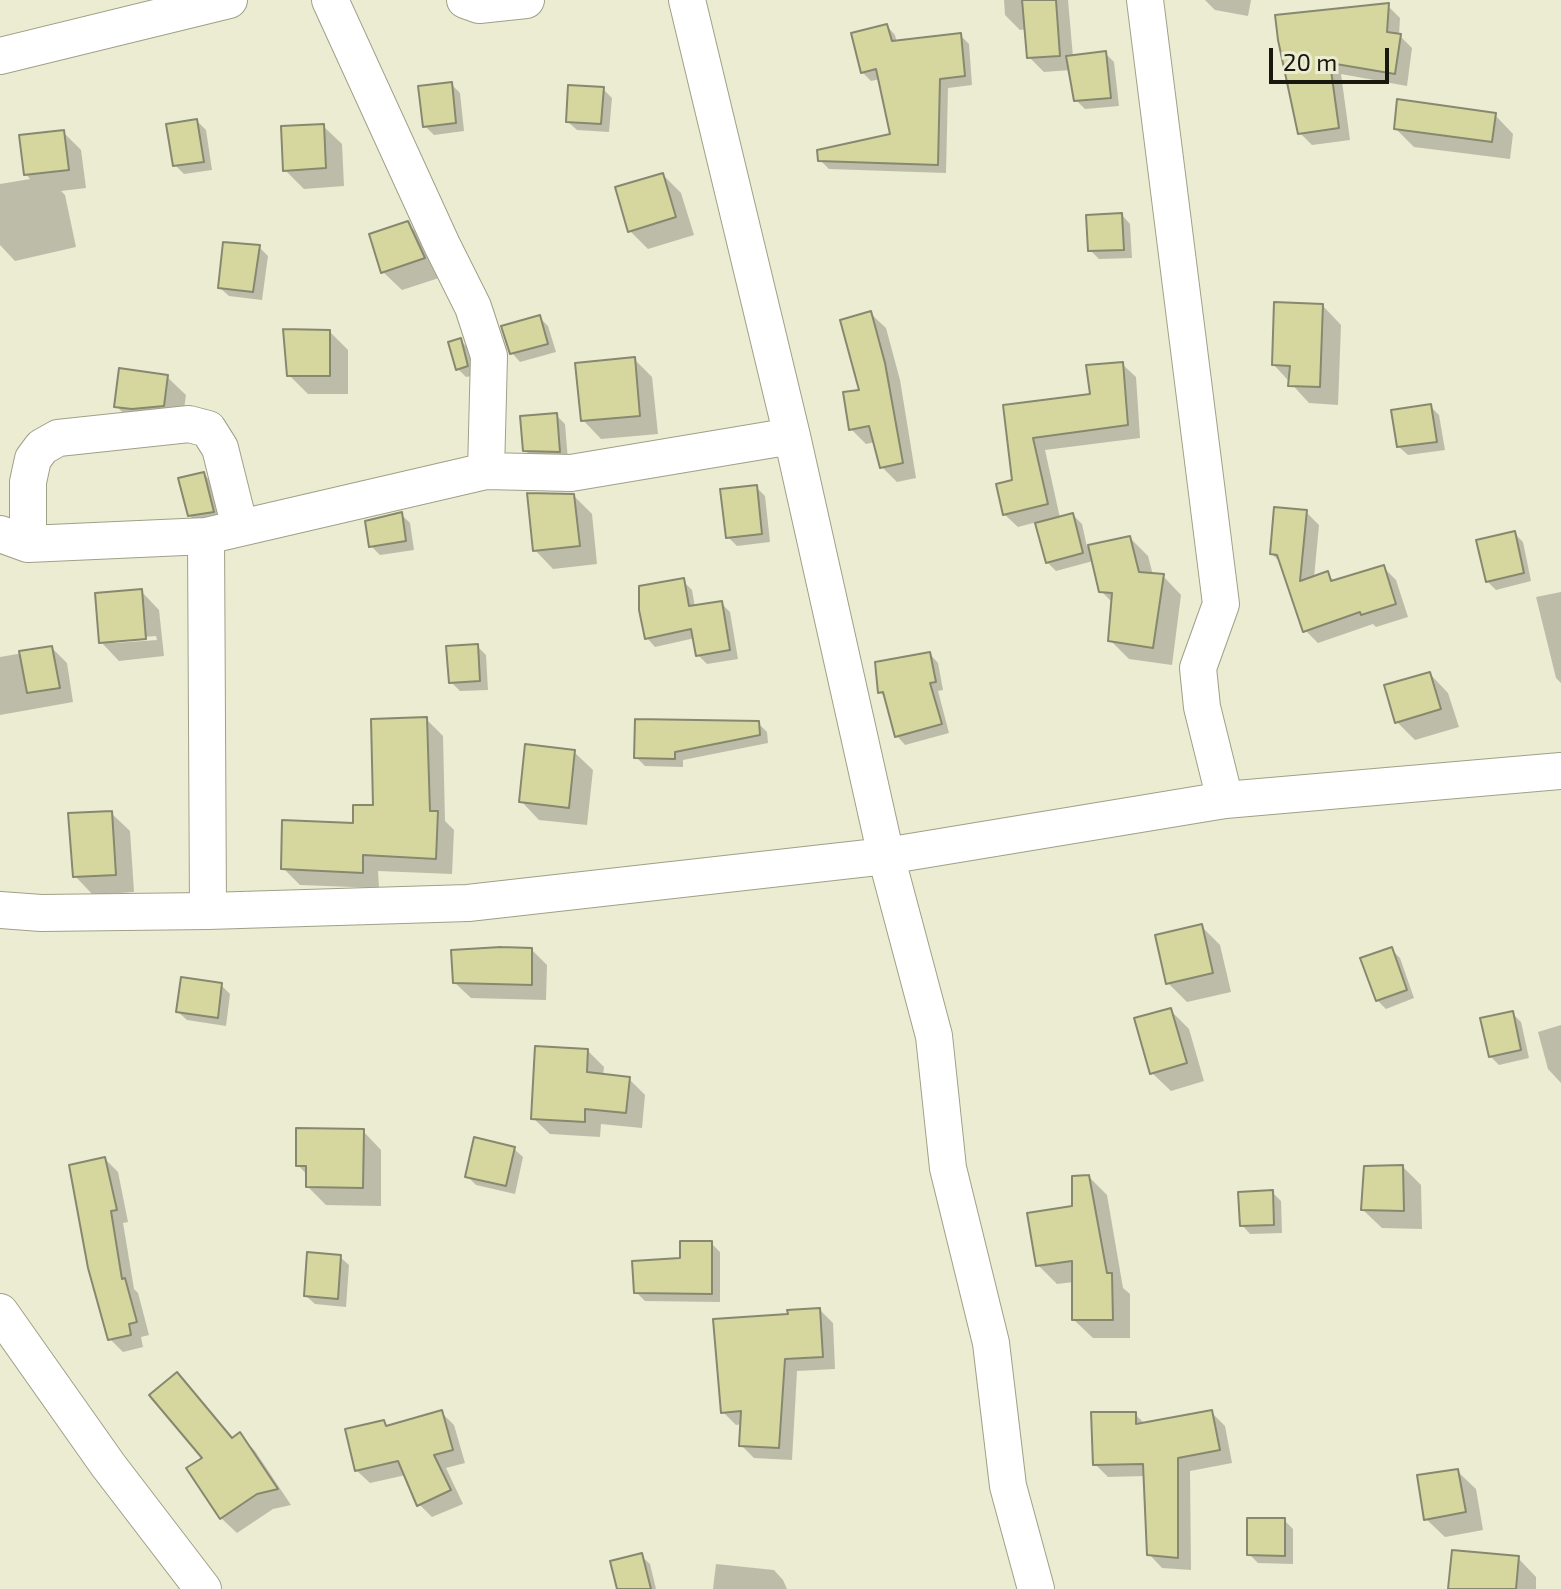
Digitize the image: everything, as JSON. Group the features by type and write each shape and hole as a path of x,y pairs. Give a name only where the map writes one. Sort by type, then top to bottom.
{"street":[{"path":"0,56 229,0"},
{"path":"330,0 473,307 489,356 486,471"},
{"path":"465,0 479,5 526,0"},
{"path":"687,0 792,436 886,856 934,1036 948,1168 991,1343 1008,1486 1036,1589"},
{"path":"1145,0 1221,604 1198,668 1202,707 1225,800"},
{"path":"208,911 223,532 220,448 208,429 189,424 58,438 42,447 33,459 14,539 223,532 486,471 571,473 792,436"},
{"path":"0,910 41,913 208,911 468,903 886,856 1225,800 1561,771"},
{"path":"0,1312 108,1465 203,1589"}],"building":[{"path":"1022,0 1056,0 1060,56 1027,58"},
{"path":"1389,3 1387,32 1401,34 1395,74 1330,63 1339,128 1298,134 1275,15"},
{"path":"887,24 892,41 961,33 965,76 940,79 938,165 818,161 817,150 890,134 876,69 861,73 851,33"},
{"path":"1106,51 1111,98 1074,101 1066,56"},
{"path":"452,82 456,123 423,127 418,86"},
{"path":"568,85 604,87 601,124 566,122"},
{"path":"1397,99 1496,113 1492,142 1394,129"},
{"path":"197,119 204,162 173,166 166,124"},
{"path":"324,124 326,168 283,171 281,126"},
{"path":"64,130 69,170 24,175 19,135"},
{"path":"663,173 676,217 628,232 615,187"},
{"path":"1122,213 1124,250 1088,251 1086,215"},
{"path":"408,221 425,258 381,273 369,234"},
{"path":"223,242 260,245 253,292 218,288"},
{"path":"1274,302 1323,304 1320,387 1288,386 1290,366 1272,365"},
{"path":"871,311 885,363 903,463 880,468 869,426 849,430 843,392 859,390 840,320"},
{"path":"540,315 548,344 510,354 501,326"},
{"path":"283,329 330,330 330,376 287,376"},
{"path":"461,338 468,366 456,370 448,342"},
{"path":"635,357 640,416 581,421 575,363"},
{"path":"1123,362 1128,425 1033,438 1048,504 1003,515 996,484 1012,480 1003,405 1090,394 1086,365"},
{"path":"119,368 168,375 164,406 114,407"},
{"path":"1431,404 1437,442 1397,447 1391,410"},
{"path":"557,413 560,452 523,451 520,416"},
{"path":"204,472 214,512 188,516 178,478"},
{"path":"757,485 762,534 726,538 720,489"},
{"path":"527,493 574,494 580,546 533,551"},
{"path":"1274,507 1307,510 1300,581 1328,571 1331,581 1384,565 1396,604 1361,615 1360,612 1303,632 1277,555 1270,554"},
{"path":"402,512 406,541 369,547 365,521"},
{"path":"1073,513 1083,553 1046,563 1035,523"},
{"path":"1515,531 1524,573 1486,582 1476,540"},
{"path":"1130,536 1139,572 1164,574 1153,648 1108,641 1112,593 1099,592 1088,545"},
{"path":"684,578 689,606 722,601 730,650 696,656 691,629 645,639 639,610 639,586"},
{"path":"142,589 146,639 99,643 95,593"},
{"path":"478,644 480,681 449,683 446,646"},
{"path":"52,646 60,688 27,693 19,651"},
{"path":"930,652 936,682 930,683 942,724 895,737 883,692 878,693 875,662"},
{"path":"1430,672 1441,709 1395,723 1384,685"},
{"path":"427,717 430,811 438,811 436,859 363,855 363,873 281,869 282,820 353,823 353,805 373,805 371,719"},
{"path":"635,719 759,721 760,735 675,752 675,759 634,758"},
{"path":"525,744 575,750 569,808 519,802"},
{"path":"112,811 116,875 73,877 68,813"},
{"path":"1202,924 1213,973 1166,984 1155,935"},
{"path":"1392,947 1407,990 1376,1001 1360,958"},
{"path":"532,948 532,985 453,983 451,950"},
{"path":"181,977 222,983 218,1018 176,1012"},
{"path":"1171,1008 1187,1063 1150,1074 1134,1018"},
{"path":"1513,1011 1521,1050 1489,1057 1480,1018"},
{"path":"535,1046 588,1049 587,1072 630,1077 626,1113 585,1109 585,1122 531,1119"},
{"path":"296,1128 364,1129 363,1188 306,1187 306,1166 296,1166"},
{"path":"474,1137 515,1147 506,1186 465,1177"},
{"path":"105,1157 117,1210 111,1211 122,1279 125,1278 137,1322 129,1324 131,1335 108,1340 88,1268 69,1165"},
{"path":"1403,1165 1404,1211 1361,1210 1364,1166"},
{"path":"1089,1175 1107,1273 1112,1273 1113,1320 1072,1320 1072,1261 1036,1266 1027,1213 1072,1206 1072,1176"},
{"path":"1273,1190 1274,1225 1240,1226 1238,1192"},
{"path":"680,1241 712,1241 712,1294 634,1293 632,1261 680,1258"},
{"path":"307,1252 341,1255 338,1299 304,1296"},
{"path":"820,1308 823,1357 785,1359 779,1448 739,1446 741,1411 721,1413 713,1319 788,1314 787,1310"},
{"path":"177,1372 232,1438 240,1432 278,1489 257,1494 220,1519 186,1468 202,1458 149,1395"},
{"path":"442,1410 453,1450 434,1455 451,1490 417,1506 398,1461 355,1471 345,1429 384,1420 386,1426"},
{"path":"1212,1410 1220,1450 1178,1458 1178,1558 1147,1555 1143,1464 1093,1465 1091,1412 1136,1412 1136,1424"},
{"path":"1458,1469 1466,1512 1424,1520 1417,1475"},
{"path":"1247,1518 1285,1518 1285,1556 1247,1555"},
{"path":"1452,1550 1519,1556 1516,1589 1448,1589"},
{"path":"642,1553 651,1589 617,1589 610,1561"}]}
